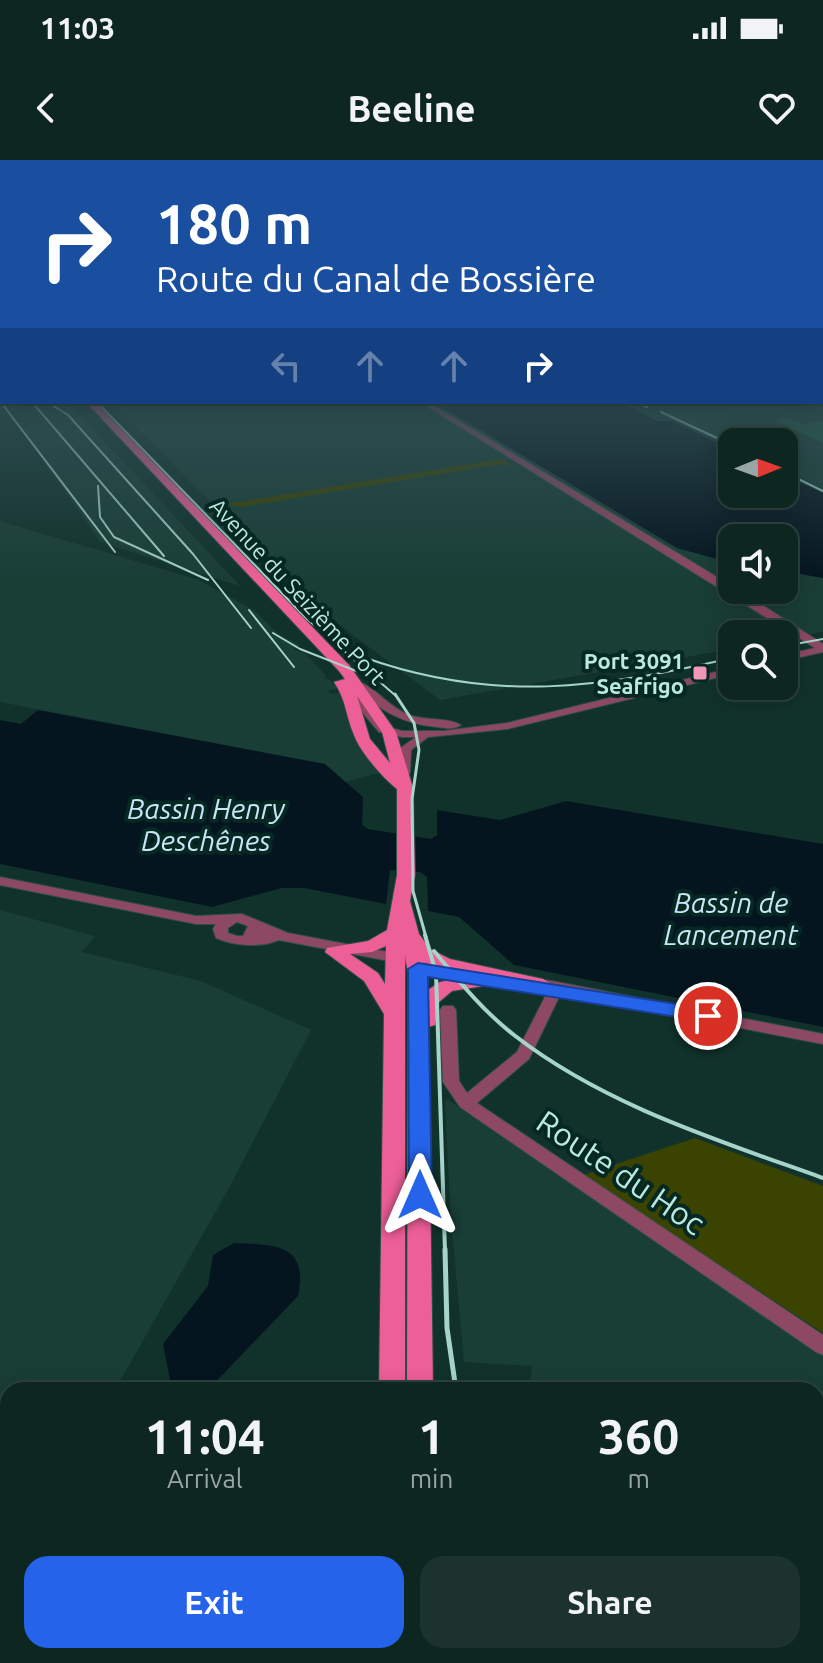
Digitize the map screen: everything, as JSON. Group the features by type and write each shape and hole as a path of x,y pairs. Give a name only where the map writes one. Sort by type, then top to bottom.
{"main road":[{"name":"Avenue du Seizième Port","path":"117,442 345,686 354,702 366,746 384,762 404,795"},
{"name":"Avenue du Seizième Port","path":"128,442 344,668 389,732 404,795"},
{"path":"404,795 405,960 420,1172 420,1382"},
{"path":"340,951 372,946 405,960 423,953 433,960 552,988"},
{"path":"340,951 380,987 394,1018"},
{"path":"392,1382 394,1018 405,960"},
{"path":"421,1382 433,1270 427,1009 429,999 447,986 482,981"}],"street":[{"path":"489,442 718,581"},
{"path":"755,604 782,620"},
{"path":"798,629 823,639"},
{"path":"798,630 823,649"},
{"path":"798,655 823,649"},
{"path":"344,668 383,709 394,715 418,722 454,725"},
{"path":"345,686 376,725 389,732 443,734 499,727 718,674"},
{"path":"384,762 376,745 389,732 410,727 497,724 585,706"},
{"path":"404,795 402,757 407,746 443,734"},
{"path":"0,881 196,920 246,919 252,932"},
{"path":"196,920 229,940 252,932 340,951 405,960 823,1039"},
{"path":"220,933 222,925 231,920"},
{"path":"405,960 482,981 552,988"},
{"path":"448,1010 451,1082 466,1103 523,1055 552,988"},
{"name":"Route du Hoc","path":"466,1103 823,1346"}],"shaded area":[{"path":"30,442 105,442 240,586 101,542"},
{"path":"151,442 501,442 677,548 718,559 718,604 798,604 798,574 823,578 823,632 798,636 798,620 718,620 718,651 440,700 314,606"},
{"path":"798,442 823,442 823,493 798,481"},
{"path":"0,521 199,580 254,610 278,634 300,645 293,649 306,654 327,677 323,678 329,679 338,689 328,690 330,694 341,692 387,771 345,782 324,764 0,702"},
{"path":"0,910 95,936 82,952 201,981 311,1030 228,1190 120,1382 0,1382"},
{"path":"445,1098 823,1348 823,1382 530,1382 532,1366 464,1362 450,1208"}],"green space":[{"path":"501,459 513,466 501,464 240,507 226,504"},
{"path":"695,1138 823,1186 823,1333 583,1175"}],"water":[{"path":"501,442 716,442 718,508 798,508 798,481 823,493 823,578 798,574 798,524 718,524 718,559 677,548"},
{"path":"38,710 325,764 363,797 362,825 368,829 431,839 437,835 437,810 500,820 566,801 823,844 823,1027 514,965 459,917 428,911 427,877 420,872 390,870 386,904 304,888 282,888 212,907 0,864 0,720 21,724"},
{"path":"234,1243 286,1250 298,1266 298,1296 216,1382 170,1382 163,1344 208,1286 213,1255"}],"railway":[{"path":"31,442 115,552"},
{"path":"66,442 164,556"},
{"path":"92,442 193,554 251,628"},
{"path":"136,442 307,619 396,696"},
{"path":"798,479 823,491"},
{"path":"98,486 100,517 114,537 208,580"},
{"path":"249,610 294,667"},
{"path":"273,633 300,649 364,674"},
{"path":"798,643 823,639"},
{"path":"363,657 411,672 503,686 592,683 718,661"},
{"path":"395,694 414,723 419,750 412,799 413,891 426,937"},
{"path":"425,935 436,973 445,1251"},
{"path":"434,951 503,1026 585,1082 662,1118 823,1178"},
{"path":"445,1249 447,1328 455,1382"}],"place":[{"name":"Port 3091 Seafrigo","path":"700,673"}],"route":[{"path":"420,1195 418,969 462,978 623,999 708,1016"}],"water label":[{"name":"Bassin Henry Deschênes","path":"206,824"},
{"name":"Bassin de Lancement","path":"731,918"}]}
